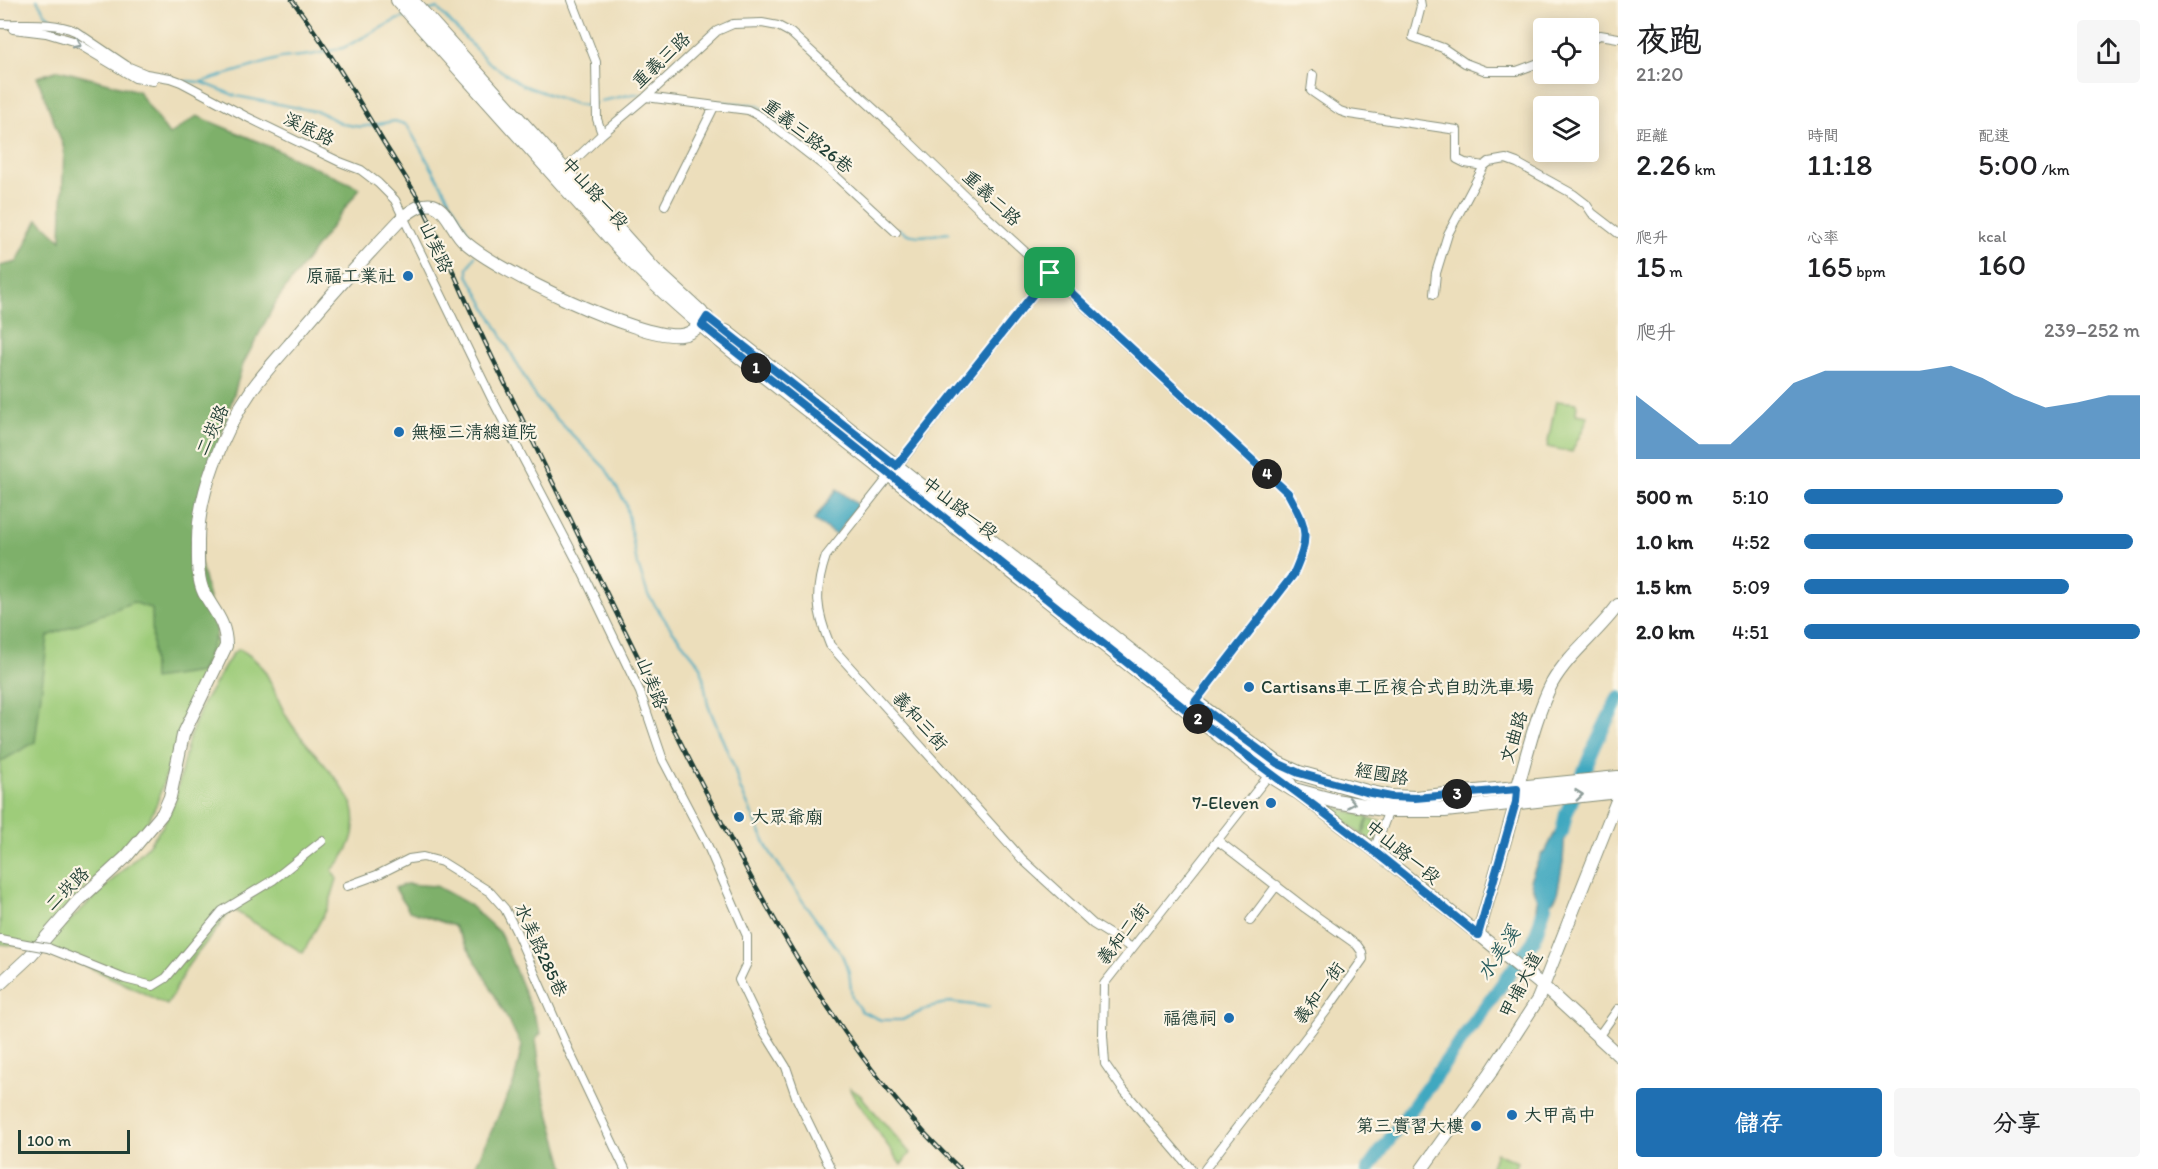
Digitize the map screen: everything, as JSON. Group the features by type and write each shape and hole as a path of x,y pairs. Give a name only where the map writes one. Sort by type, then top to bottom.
{"main road":[{"name":"中山路一段","path":"398,0 560,174 704,321 1274,769"},
{"name":"中山路一段","path":"411,0 560,174"},
{"name":"中山路一段","path":"893,470 1195,702 1274,769 1294,790"},
{"name":"經國路","path":"1274,769 1299,773 1391,797 1517,795 1551,798 1615,787"},
{"name":"經國路","path":"1294,790 1335,801 1389,810 1445,810 1517,795 1556,784 1615,787"}],"street":[{"path":"572,0 596,62 597,119 602,134"},
{"path":"1420,0 1421,6 1413,37 1443,48 1465,63 1486,71 1517,71 1533,65"},
{"name":"重義三路","path":"560,174 717,31 733,24 762,23 778,26 804,45"},
{"name":"溪底路","path":"0,25 51,25 75,31 128,66 146,74 184,83 266,127 361,170 378,183 394,200 404,216"},
{"name":"溪底路","path":"0,25 46,33 73,41 135,78 184,83"},
{"path":"1599,36 1618,38"},
{"name":"重義二路","path":"804,45 1288,493 1299,513 1305,533 1302,554 1293,575 1195,702"},
{"path":"1313,75 1311,91 1340,111 1457,130 1457,159 1465,163 1484,166"},
{"name":"重義三路26巷","path":"646,97 748,110 760,116 828,169 896,232"},
{"path":"665,205 714,107"},
{"path":"1434,294 1436,273 1448,234 1484,166 1489,162 1506,159 1517,163 1573,194 1586,204 1592,213 1618,233"},
{"name":"二崁路","path":"0,984 29,957 76,902 126,857 163,813 170,797 183,735 226,646 222,621 203,591 199,571 198,541 202,500 223,444 251,391 315,313 404,216 422,205 430,204 441,209 464,242 530,284 640,329 682,335 704,321"},
{"name":"山美路","path":"404,216 446,309 577,561 640,692 663,760 706,842 747,936 747,963 739,980 763,1030 786,1067 797,1099 831,1169"},
{"path":"893,470 1050,273"},
{"name":"義和三街","path":"893,470 826,556 819,578 817,600 820,620 830,645 1022,859 1093,924 1132,948"},
{"name":"文曲路","path":"1478,935 1517,795 1552,683 1570,658 1618,605"},
{"name":"義和二街","path":"1191,1169 1121,1087 1105,1064 1104,984 1274,769"},
{"name":"甲埔大道","path":"1422,1169 1532,1011 1539,983 1615,787"},
{"name":"中山路一段","path":"1294,790 1374,850 1539,983"},
{"path":"1374,850 1389,810"},
{"name":"義和一街","path":"1205,1169 1327,1010 1363,959 1362,952 1357,945 1217,840"},
{"path":"0,939 48,948 125,979 153,986 166,978 222,911 273,880 322,841"},
{"name":"水美路285巷","path":"347,886 410,859 423,857 442,862 490,892 505,909 516,931 568,1049 625,1169"},
{"path":"1250,921 1277,885"},
{"path":"1539,983 1618,1055"},
{"path":"1598,1037 1618,1009"},
{"path":"1431,1169 1461,1126 1468,1105"}],"green space":[{"path":"59,70 138,91 169,135 197,116 360,188 277,300 243,364 199,508 200,561 217,632 201,672 153,679 152,609 133,602 48,636 35,742 0,762 0,266 17,262 38,219 61,240 64,148 37,77"},
{"path":"1556,401 1577,403 1576,414 1588,416 1572,452 1547,447"},
{"path":"137,589 212,627 218,645 212,667 181,728 157,803 145,827 45,930 59,931 147,847 162,827 174,803 189,738 203,703 233,653 239,649 250,656 265,672 290,722 336,779 351,802 355,821 350,844 343,858 332,870 337,879 329,905 303,953 234,910 231,911 189,964 167,1005 65,958 22,946 0,944 0,744 39,631"},
{"path":"1328,805 1368,817 1362,835 1327,808"},
{"path":"1369,819 1383,822 1375,843 1363,835"},
{"path":"406,884 436,886 467,903 500,933 541,1033 536,1039 543,1092 565,1169 474,1169 514,1082 522,1046 454,926 409,911 395,888"},
{"path":"850,1088 860,1095 910,1153 901,1165 851,1092"},
{"path":"1496,1153 1517,1162 1514,1169 1490,1169"}],"water":[{"path":"837,489 858,505 836,535 814,520"},
{"path":"1566,814 1563,862 1557,895 1540,922 1536,909 1537,900 1530,880 1541,854 1545,852"}],"waterway":[{"path":"37,0 45,13 56,23"},
{"path":"428,11 437,8 487,61 522,85 576,104 588,106 595,103"},
{"path":"201,82 281,58 311,55 343,48 406,17"},
{"path":"186,81 201,82 236,96 320,112 342,124 361,127 395,121 407,125 475,244"},
{"path":"601,101 634,94 645,95"},
{"path":"707,101 757,105 780,127"},
{"path":"898,228 916,236 950,233"},
{"path":"475,255 468,268 468,275 536,398 606,469 626,504 636,559 648,595 701,666 708,705 734,767 740,788 768,849 842,955 849,972 852,998 861,1011 881,1020 902,1020 933,1006 950,1002 989,1007"},
{"name":"水美溪","path":"1562,832 1566,814 1618,698"},
{"name":"水美溪","path":"1368,1169 1534,940 1545,906"}],"railway":[{"path":"292,0 340,70 423,207 485,342 626,632 759,893 818,992 850,1040 921,1129 960,1169"}],"place":[{"name":"原福工業社","path":"408,276"},
{"name":"無極三清總道院","path":"399,432"},
{"name":"Cartisans車工匠複合式自助洗車場","path":"1249,687"},
{"name":"7-Eleven","path":"1271,803"},
{"name":"大眾爺廟","path":"739,817"},
{"name":"福德祠","path":"1229,1018"},
{"name":"大甲高中","path":"1512,1115"},
{"name":"第三實習大樓","path":"1476,1126"}],"route":[{"path":"1050,273 1288,493 1299,513 1305,533 1302,554 1293,575 1195,702 1277,763 1299,773 1366,792 1391,797 1415,798 1517,789 1516,802 1478,935 1374,850 1294,790 1270,775 1189,712 702,325 707,317 896,466 1050,273"}]}
